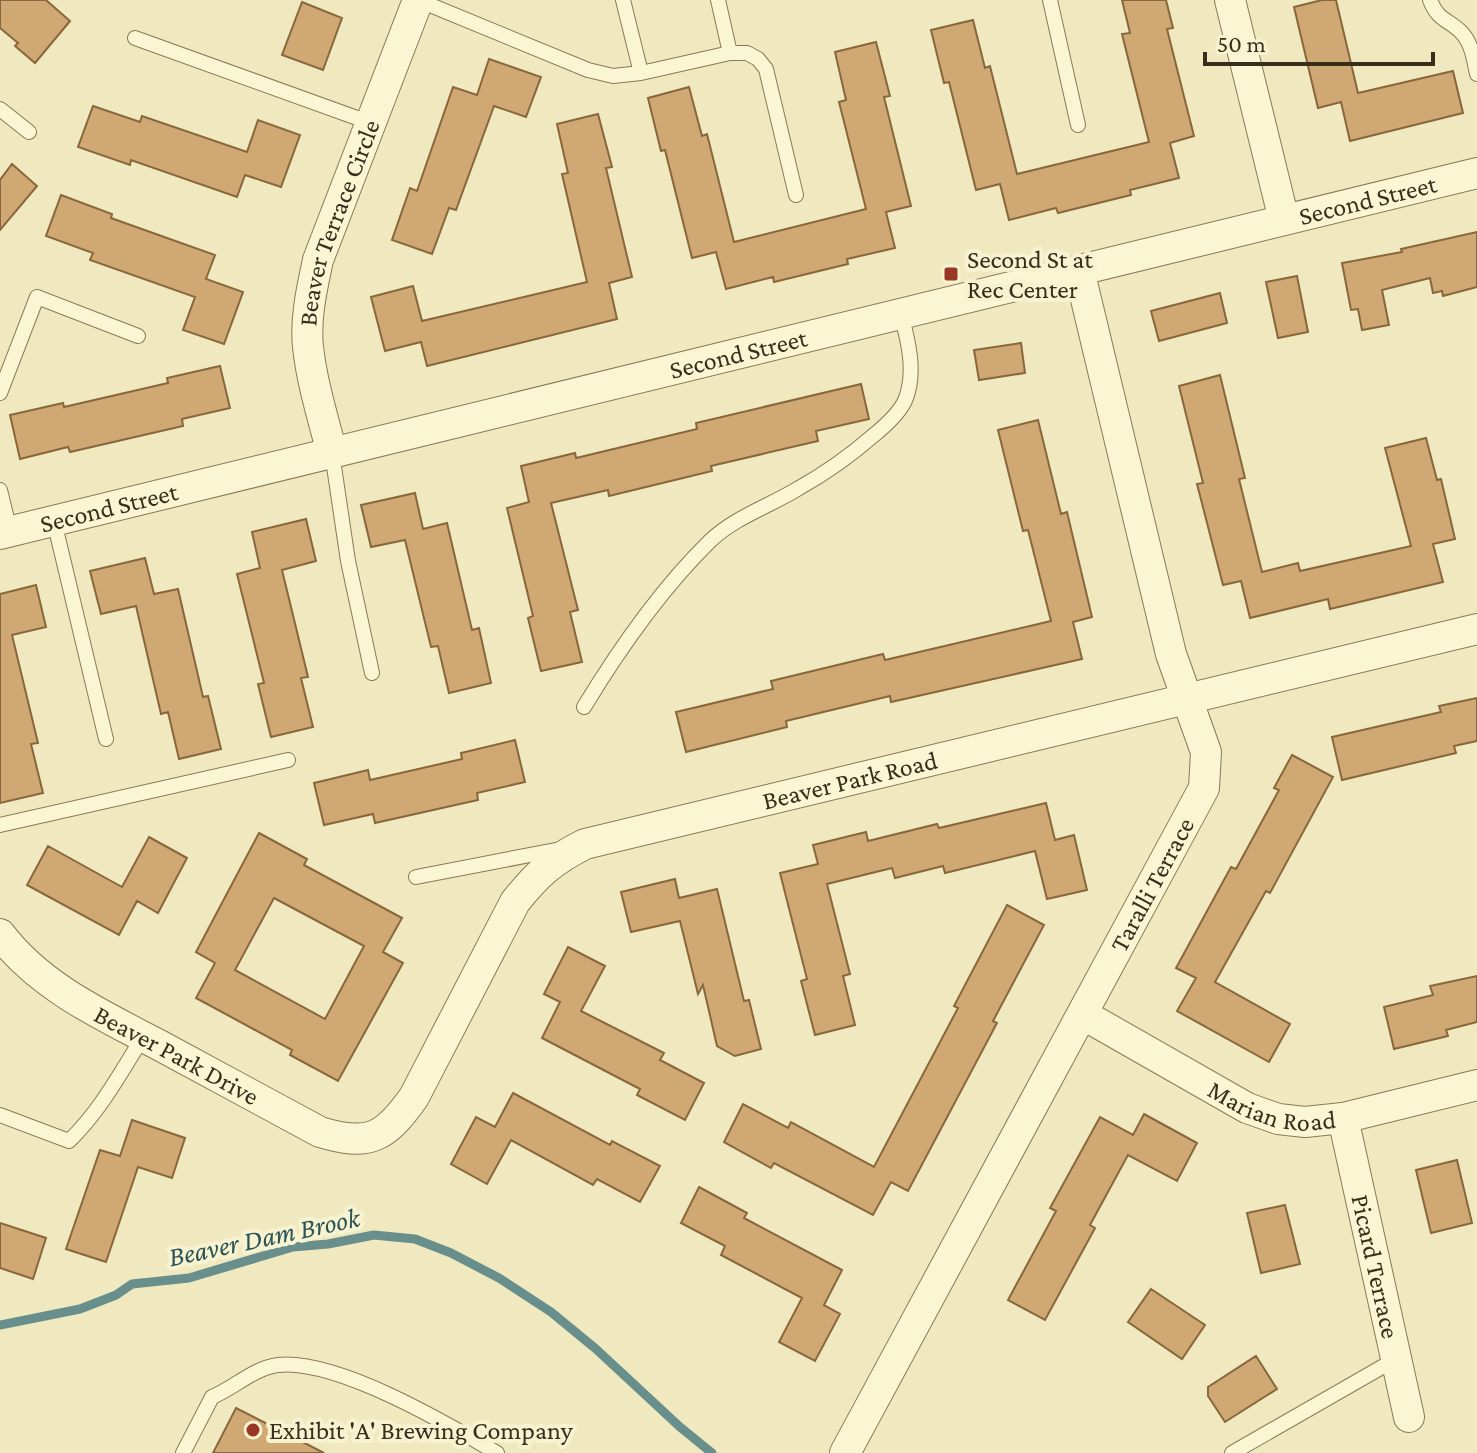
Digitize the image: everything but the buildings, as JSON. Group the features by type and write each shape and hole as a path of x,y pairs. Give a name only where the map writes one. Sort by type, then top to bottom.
{"street":[{"name":"Beaver Terrace Circle","path":"332,453 308,346 310,300 318,260 418,0"},
{"path":"1230,0 1284,220"},
{"name":"Second Street","path":"5,532 1477,173"},
{"name":"Taralli Terrace","path":"845,1453 1204,788 1206,752 1171,654 1079,270"},
{"name":"Beaver Park Road","path":"373,1137 395,1124 414,1097 515,902 533,879 555,860 585,844 1477,629"},
{"name":"Beaver Park Drive","path":"0,934 35,972 64,993 143,1037 320,1132 346,1140 373,1137"},
{"name":"Marian Road","path":"1084,1015 1247,1108 1278,1119 1305,1122 1343,1118 1477,1085"},
{"name":"Picard Terrace","path":"1343,1118 1409,1417"}],"lane":[{"path":"418,0 588,70 613,76 641,73 730,53 747,53 758,59 766,69 796,195"},
{"path":"623,0 641,73"},
{"path":"718,0 730,53"},
{"path":"1050,0 1078,125"},
{"path":"1430,0 1445,22 1460,31 1470,45 1477,74"},
{"path":"135,38 371,123"},
{"path":"0,109 29,132"},
{"path":"0,393 37,297 138,336"},
{"path":"584,707 643,619 711,540 734,522 813,480 850,455 885,425 905,400 911,374 909,345 901,314"},
{"path":"332,453 348,561 372,673"},
{"path":"0,490 5,532"},
{"path":"54,521 106,739"},
{"path":"0,825 288,760"},
{"path":"416,877 585,844"},
{"path":"0,1115 69,1141 105,1100 143,1037"},
{"path":"1232,1453 1396,1359"},
{"path":"183,1453 212,1397 252,1374 278,1365 316,1369 364,1383 497,1453"}],"waterway":[{"name":"Beaver Dam Brook","path":"0,1325 80,1309 116,1295 132,1284 189,1278 293,1247 374,1235 415,1239 451,1253 499,1278 551,1312 712,1453"}],"place":[{"name":"Second St at Rec Center","path":"951,274"},
{"name":"Exhibit 'A' Brewing Company","path":"253,1430"}]}
